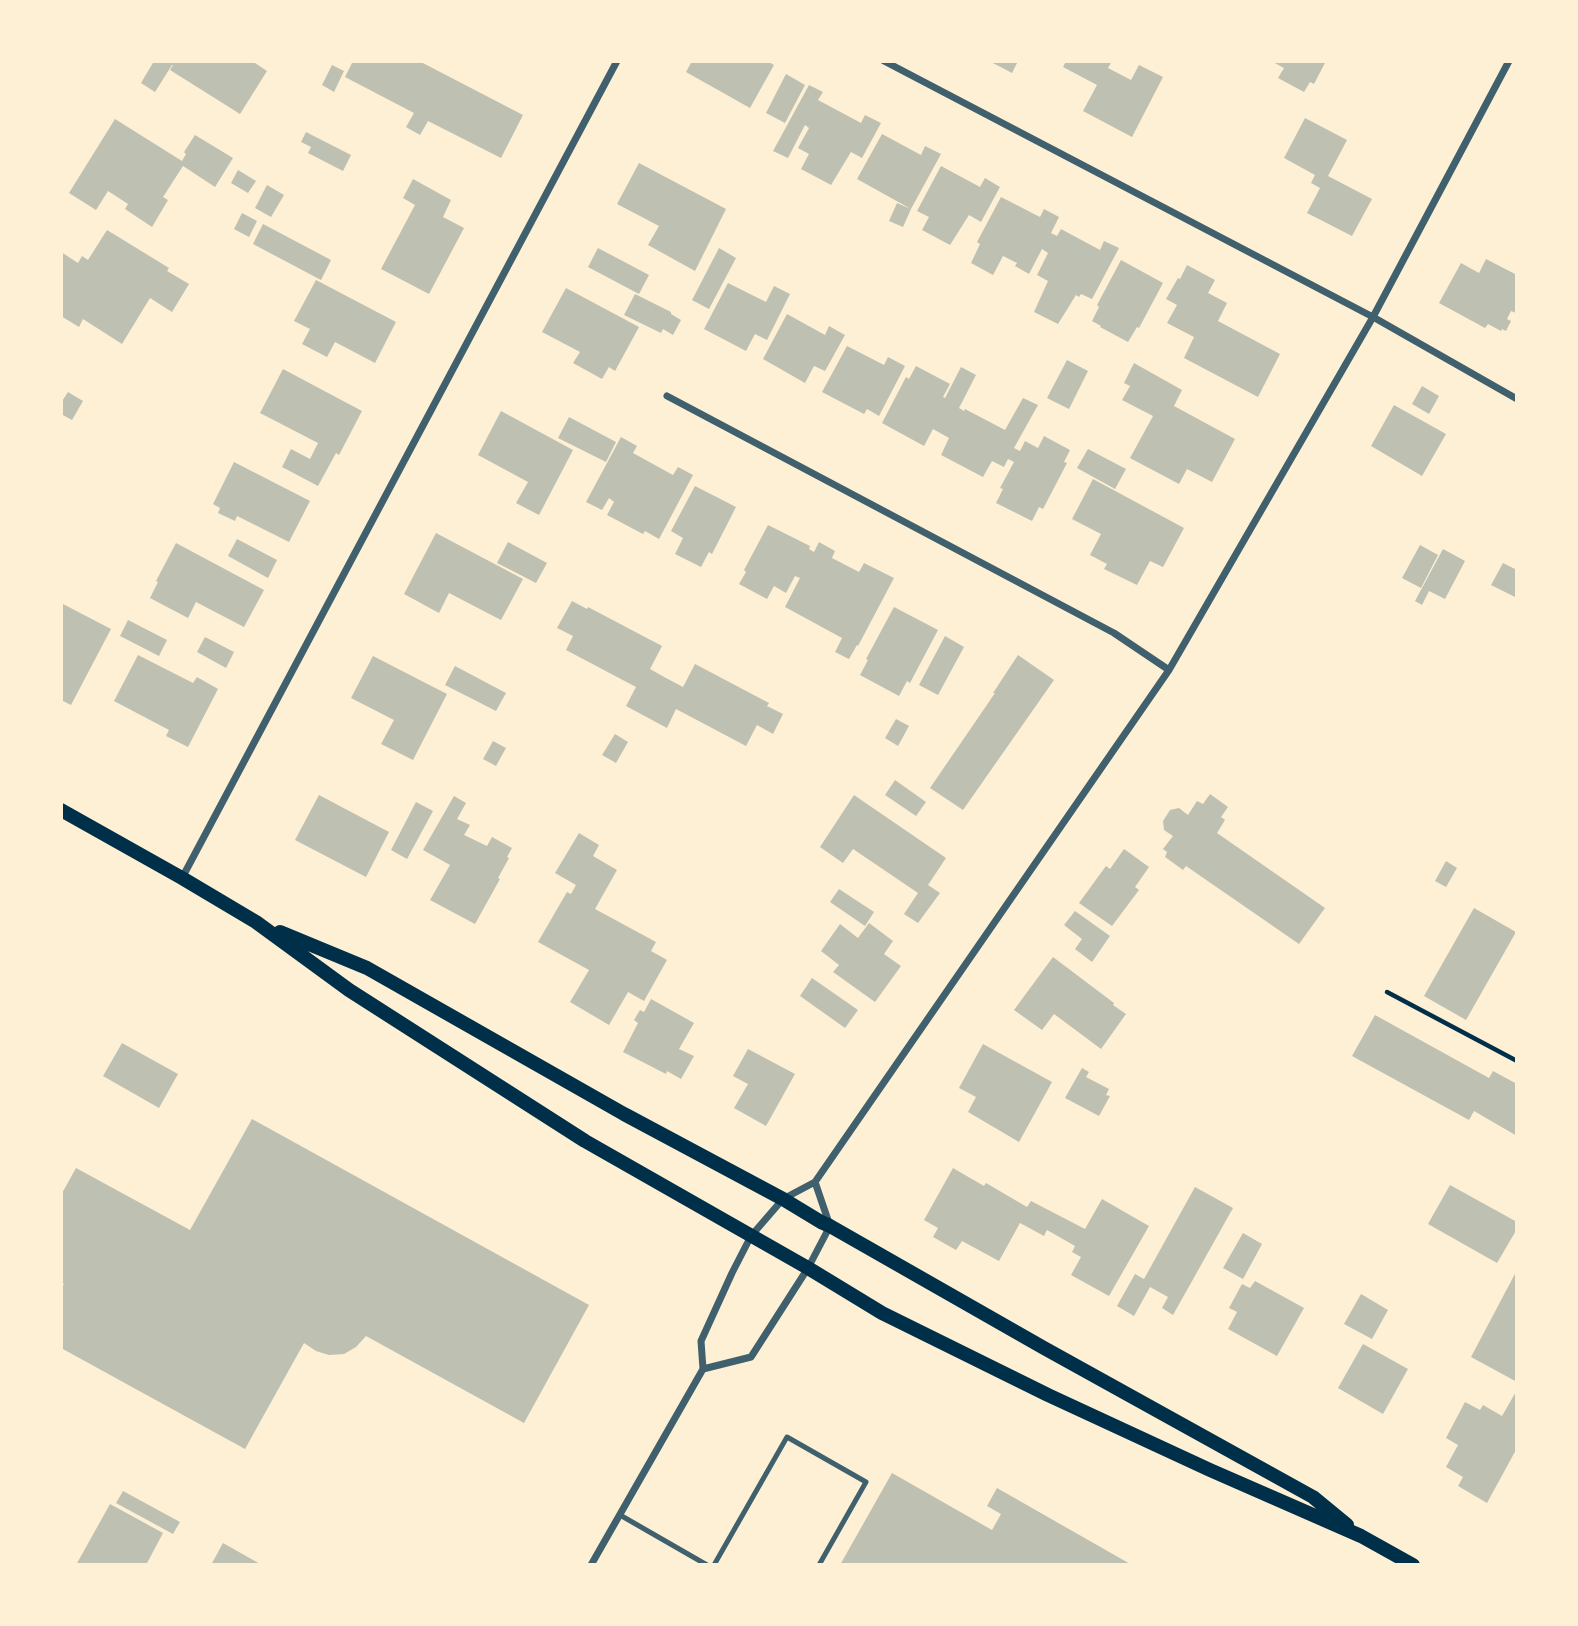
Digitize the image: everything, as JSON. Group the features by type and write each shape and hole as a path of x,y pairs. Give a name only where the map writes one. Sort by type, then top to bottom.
{"main road":[{"path":"61,810 256,922 349,990 574,1134 882,1313 1048,1395 1361,1536 1413,1565"},
{"path":"256,922 367,968 624,1114 783,1199 821,1223 1313,1497 1361,1536"}],"street":[{"path":"182,878 617,61"},
{"path":"884,61 1373,317 1517,399"},
{"path":"591,1565 703,1369 701,1341 751,1236 783,1199 816,1182 1169,670 1373,317 1510,61"},
{"path":"667,397 1114,634 1169,670"},
{"path":"703,1369 751,1357 808,1268 830,1226 816,1182"}],"lane":[{"path":"714,1565 788,1437 866,1482 819,1565"},
{"path":"620,1515 707,1565"}],"path":[{"path":"1387,992 1517,1061"}],"building":[{"path":"154,61 252,61 267,71 240,114 170,70 173,65 155,92 141,83"},
{"path":"353,61 419,61 523,115 501,158 428,121 420,135 406,127 414,113 345,77"},
{"path":"692,61 767,61 774,65 750,108 686,72"},
{"path":"989,61 1018,61 1012,73"},
{"path":"1066,61 1112,61 1108,68 1131,80 1139,65 1163,77 1132,137 1083,111 1097,85 1063,67"},
{"path":"1271,61 1326,61 1314,84 1310,82 1304,92 1278,78 1284,68"},
{"path":"332,65 344,71 334,92 322,85"},
{"path":"786,74 805,85 785,123 766,113"},
{"path":"809,85 823,92 818,100 861,123 865,115 881,123 862,158 851,152 831,185 801,169 809,154 798,148 809,128 805,125 788,158 773,151"},
{"path":"1305,118 1347,140 1328,176 1372,199 1352,236 1307,213 1320,188 1311,183 1315,175 1284,158"},
{"path":"115,119 182,161 186,154 184,152 195,135 233,158 215,187 183,166 163,197 168,200 152,227 125,209 128,204 108,191 96,210 69,193"},
{"path":"306,132 351,155 343,171 308,153 311,147 301,142"},
{"path":"882,134 921,155 925,146 941,154 911,209 857,179"},
{"path":"639,163 726,209 695,271 648,245 659,226 617,204"},
{"path":"941,166 980,187 985,178 1000,187 981,222 969,215 950,245 922,230 929,217 917,211"},
{"path":"238,170 256,181 248,193 231,183"},
{"path":"413,179 451,200 443,217 464,228 429,294 381,269 415,205 403,198"},
{"path":"267,185 284,195 271,217 255,208"},
{"path":"1001,197 1040,217 1044,209 1059,217 1051,233 1057,236 1061,229 1100,250 1104,241 1119,248 1092,299 1081,294 1079,297 1076,295 1058,324 1034,312 1048,281 1037,275 1048,253 1042,249 1029,274 1015,266 1017,263 1003,256 993,275 971,263 980,244 977,242"},
{"path":"897,203 911,209 903,227 889,221"},
{"path":"242,213 257,221 249,237 234,229"},
{"path":"263,224 331,260 321,280 253,244"},
{"path":"107,230 169,268 167,271 189,284 172,312 150,298 122,344 83,319 79,327 61,316 61,252 78,263 82,256 88,260"},
{"path":"598,248 649,275 639,294 588,267"},
{"path":"719,248 736,258 709,309 692,300"},
{"path":"1486,259 1517,275 1517,311 1511,311 1507,319 1511,321 1506,331 1488,324 1485,328 1439,303 1461,263 1479,273"},
{"path":"1121,260 1163,283 1139,328 1137,327 1128,342 1092,321 1099,307 1097,305"},
{"path":"1187,265 1215,280 1208,293 1227,303 1218,321 1280,354 1258,397 1184,358 1194,337 1167,323 1177,305 1166,299"},
{"path":"316,280 396,322 375,363 335,342 327,357 302,344 310,329 294,321"},
{"path":"728,283 766,302 774,286 790,294 767,340 755,334 746,351 704,329"},
{"path":"566,288 639,327 615,371 609,367 602,379 573,363 580,352 542,332"},
{"path":"635,294 681,320 673,335 663,329 661,333 624,315"},
{"path":"787,314 825,335 829,326 845,335 825,371 814,366 805,383 763,359"},
{"path":"847,346 884,365 888,357 905,366 879,416 867,409 864,414 822,392"},
{"path":"1067,360 1088,371 1069,409 1047,398"},
{"path":"1134,363 1182,390 1174,406 1235,439 1212,482 1187,469 1179,484 1130,458 1153,416 1122,400 1130,386 1124,383"},
{"path":"916,366 950,384 943,397 945,398 961,367 976,375 959,408 1005,430 1023,398 1038,405 1014,448 1020,451 1025,441 1038,448 1044,436 1070,450 1064,462 1067,463 1043,509 1039,507 1032,521 996,503 1003,489 1000,488 1014,462 1008,459 1004,467 992,461 983,477 941,455 949,438 933,429 924,446 882,423 906,377 909,379"},
{"path":"283,369 362,411 339,455 336,453 318,486 282,467 291,449 310,459 318,443 260,413"},
{"path":"1422,386 1439,396 1429,414 1412,404"},
{"path":"68,392 83,401 72,420 61,414 61,403"},
{"path":"1394,405 1446,434 1422,476 1371,446"},
{"path":"501,411 573,450 539,515 516,503 528,482 478,455"},
{"path":"569,417 616,442 606,462 558,438"},
{"path":"621,437 637,446 633,453 673,475 678,467 693,475 659,539 645,531 643,534 607,515 614,502 609,498 602,510 586,502"},
{"path":"1088,449 1126,469 1115,489 1077,468"},
{"path":"234,462 310,501 289,542 237,516 235,521 218,513 220,508 213,504"},
{"path":"1093,479 1184,528 1163,567 1150,561 1137,585 1104,569 1107,564 1090,555 1101,534 1072,519"},
{"path":"695,486 736,507 712,554 709,552 701,567 675,554 683,538 671,531"},
{"path":"768,525 810,546 809,549 814,552 819,542 835,551 832,558 859,572 864,563 894,578 849,659 835,652 842,638 785,607 800,578 795,576 786,593 774,586 767,599 739,584"},
{"path":"436,533 523,579 501,620 449,593 439,613 404,594"},
{"path":"237,539 277,560 268,578 228,556"},
{"path":"508,542 547,563 536,583 497,563"},
{"path":"176,543 264,590 244,627 196,602 188,618 150,598"},
{"path":"1420,545 1438,555 1421,588 1402,578"},
{"path":"1443,549 1465,561 1445,599 1429,591 1422,605 1415,601"},
{"path":"1503,563 1517,570 1517,598 1491,585"},
{"path":"572,601 662,646 650,669 683,687 695,664 769,703 767,706 783,714 773,734 757,725 746,746 676,709 667,728 626,706 636,687 566,650 573,636 557,628"},
{"path":"61,603 111,629 71,705 61,700"},
{"path":"894,607 938,630 910,683 907,681 899,696 860,675"},
{"path":"128,620 167,640 159,656 120,636"},
{"path":"945,636 964,647 938,695 919,685"},
{"path":"205,637 234,652 226,668 197,652"},
{"path":"138,655 193,683 197,677 218,689 188,747 166,736 169,730 114,701"},
{"path":"1018,655 1054,680 963,810 930,788"},
{"path":"373,656 447,694 413,760 381,744 394,720 351,698"},
{"path":"455,666 506,693 496,711 445,685"},
{"path":"896,719 909,726 898,746 885,738"},
{"path":"615,734 628,742 616,763 602,755"},
{"path":"493,741 506,748 496,766 483,759"},
{"path":"895,780 926,802 916,816 885,795"},
{"path":"1210,794 1228,807 1221,817 1225,820 1217,833 1325,908 1299,944 1186,866 1183,870 1165,857 1167,852 1163,849 1173,836 1164,830 1163,821 1170,810 1179,808 1188,815 1197,801 1203,804"},
{"path":"319,795 389,832 366,877 295,840"},
{"path":"854,795 946,858 928,885 940,893 918,923 904,914 918,893 853,849 843,863 820,847"},
{"path":"454,796 466,803 457,819 470,825 464,835 487,846 492,837 512,848 498,878 500,879 475,924 430,900 450,865 423,850"},
{"path":"416,802 433,811 407,859 391,850"},
{"path":"579,833 599,845 593,856 617,870 595,909 656,942 651,951 667,960 644,1001 628,992 609,1025 570,1002 589,970 538,942 567,892 571,894 576,885 555,873"},
{"path":"1124,849 1149,867 1135,887 1139,890 1112,926 1079,903 1106,866 1110,869"},
{"path":"1446,861 1457,868 1446,887 1435,881"},
{"path":"839,889 874,912 865,926 830,902"},
{"path":"1474,908 1516,932 1466,1020 1424,996"},
{"path":"1075,911 1110,936 1092,962 1075,949 1082,939 1064,925"},
{"path":"869,923 893,941 884,954 901,966 875,1002 833,972 839,965 821,951 840,924 858,938"},
{"path":"1053,957 1126,1014 1101,1049 1054,1014 1042,1030 1014,1010"},
{"path":"812,978 858,1010 845,1028 800,996"},
{"path":"651,999 694,1023 679,1049 694,1056 681,1079 623,1052 638,1023 634,1020 640,1010 644,1012"},
{"path":"1375,1015 1489,1078 1493,1071 1517,1084 1517,1136 1474,1111 1469,1120 1352,1056"},
{"path":"122,1043 178,1074 159,1108 103,1076"},
{"path":"983,1044 1052,1082 1019,1142 968,1112 976,1097 959,1088"},
{"path":"748,1049 795,1074 766,1126 734,1108 748,1084 733,1076"},
{"path":"1082,1068 1089,1072 1086,1077 1109,1089 1106,1095 1110,1096 1099,1116 1065,1098"},
{"path":"252,1119 589,1305 524,1423 366,1336 356,1347 344,1354 329,1355 304,1343 245,1449 61,1348 61,1289 64,1284 61,1283 61,1195 76,1168 190,1230"},
{"path":"953,1168 984,1186 986,1183 1027,1207 1031,1201 1085,1229 1102,1199 1149,1226 1109,1296 1071,1275 1081,1257 1072,1252 1075,1246 1047,1230 1044,1236 1020,1223 999,1261 962,1241 956,1250 933,1237 938,1228 924,1220"},
{"path":"1450,1185 1517,1222 1517,1229 1497,1263 1428,1224"},
{"path":"1195,1187 1233,1208 1173,1315 1162,1308 1168,1297 1150,1287 1134,1316 1117,1306 1135,1274 1144,1279"},
{"path":"1243,1233 1262,1244 1243,1279 1223,1268"},
{"path":"1517,1270 1517,1382 1471,1357"},
{"path":"1255,1281 1304,1308 1277,1356 1228,1329 1237,1312 1229,1308 1242,1284 1250,1288"},
{"path":"1361,1294 1388,1310 1372,1339 1344,1324"},
{"path":"1363,1344 1408,1369 1383,1414 1338,1388"},
{"path":"1517,1390 1517,1448 1487,1503 1458,1486 1463,1477 1446,1467 1458,1445 1446,1438 1465,1402 1480,1410 1483,1405 1502,1416"},
{"path":"892,1473 992,1530 1001,1514 987,1506 997,1488 1132,1565 840,1565"},
{"path":"123,1491 180,1522 173,1534 116,1503"},
{"path":"110,1504 163,1533 146,1565 76,1565"},
{"path":"223,1543 262,1565 211,1565"}]}
